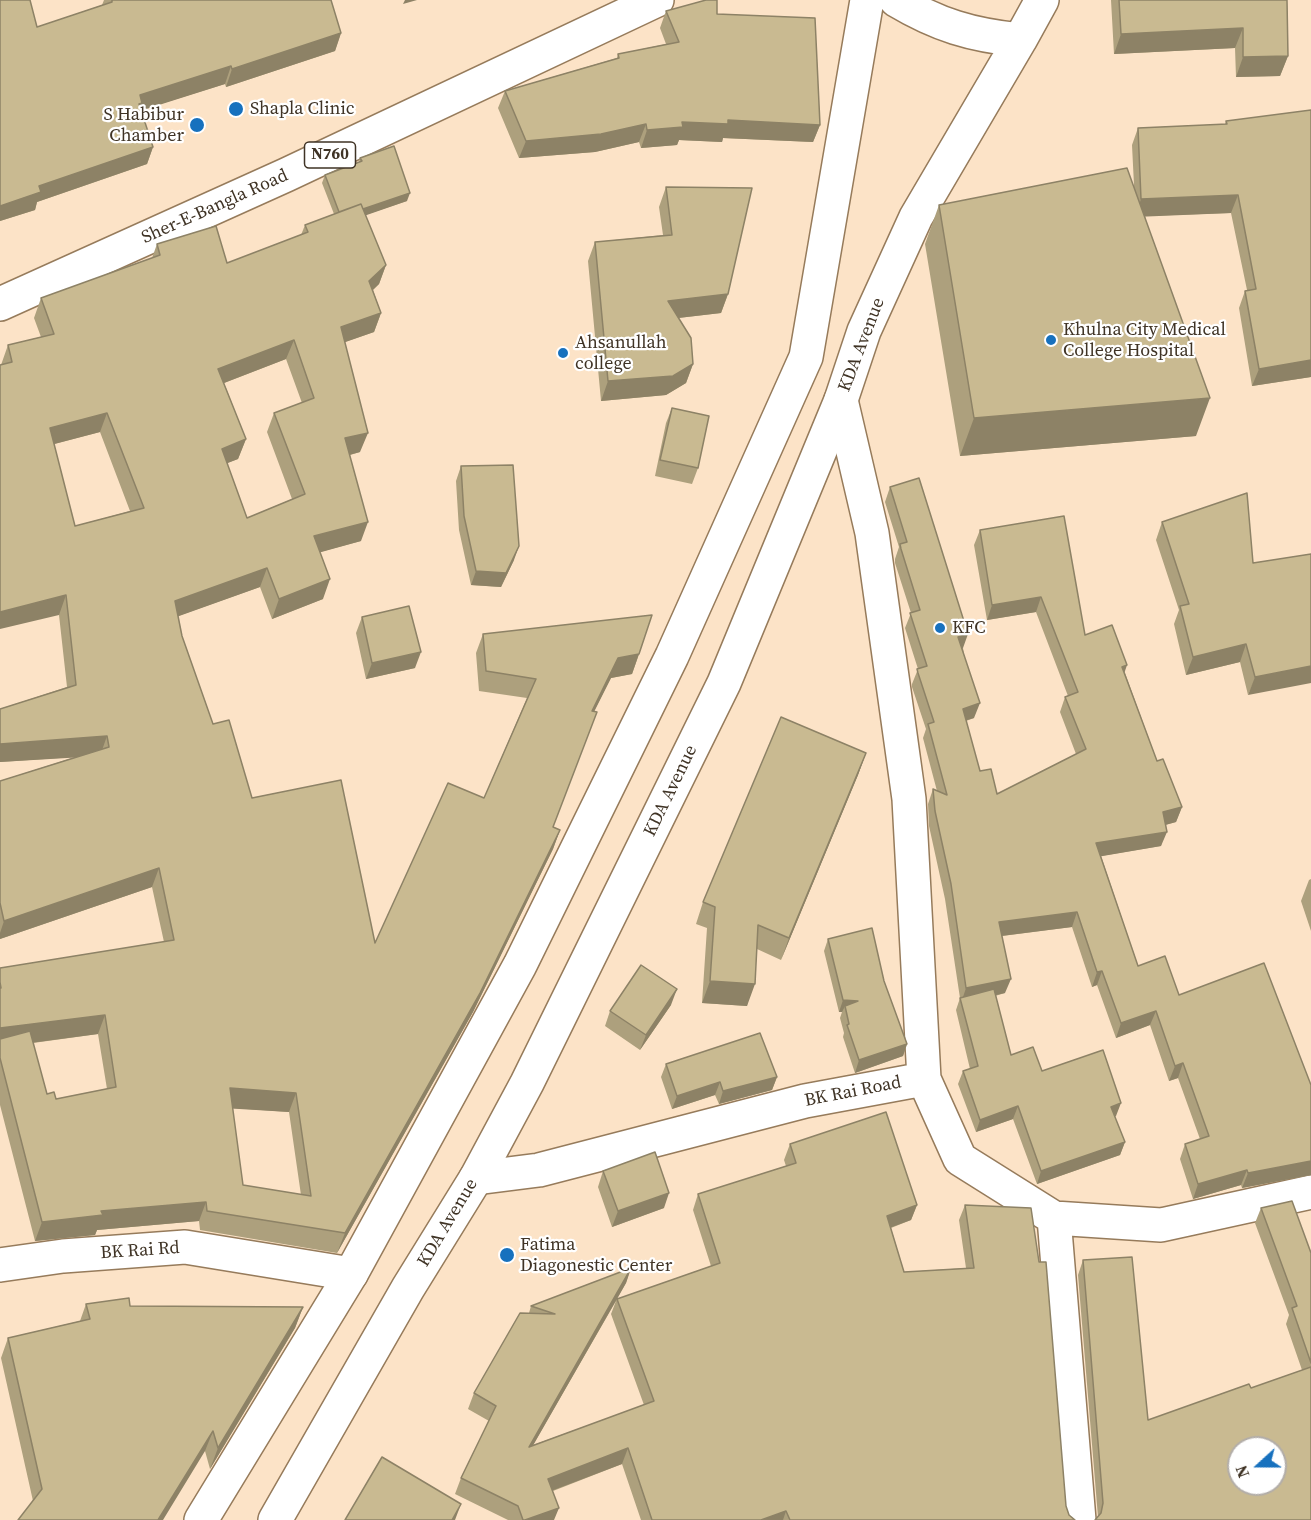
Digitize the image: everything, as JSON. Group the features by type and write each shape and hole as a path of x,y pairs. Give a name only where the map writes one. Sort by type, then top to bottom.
{"main road":[{"name":"Sher-E-Bangla Road","path":"0,304 286,176 657,0"},
{"path":"201,1520 351,1274 520,965 672,656 806,357 867,0"},
{"path":"896,0 923,16 953,29 1020,40"},
{"name":"KDA Avenue","path":"275,1520 408,1288 476,1178 527,1083 724,682 840,400 864,331 916,217 1042,0"},
{"path":"840,400 872,533 909,799 924,1079"},
{"name":"BK Rai Road","path":"476,1178 539,1170 805,1101 924,1079 960,1159 1054,1218 1161,1225 1311,1192"},
{"path":"1054,1218 1079,1520"},
{"name":"BK Rai Rd","path":"0,1265 63,1256 185,1247 351,1274"}],"building":[{"path":"0,0 30,0 37,27 112,2 112,0 331,0 341,33 232,69 231,66 140,95 142,103 139,104 153,147 39,186 41,192 0,206"},
{"path":"706,0 717,0 717,14 815,18 820,125 728,120 728,124 682,122 683,127 647,130 646,124 601,134 526,141 505,91 619,58 618,54 679,42 666,11"},
{"path":"1119,0 1287,0 1288,56 1243,57 1243,28 1121,34"},
{"path":"1311,110 1311,360 1259,369 1245,291 1256,289 1238,195 1141,199 1138,128 1227,124 1226,121"},
{"path":"394,146 410,193 363,209 361,204 339,212 325,175 362,161 360,158"},
{"name":"Khulna City Medical College Hospital","path":"1127,168 1210,398 974,418 939,205"},
{"path":"666,187 752,188 728,294 668,301 691,338 693,364 673,376 608,381 595,242 672,235"},
{"path":"361,204 386,265 369,281 381,313 341,327 368,433 345,438 368,522 314,536 330,579 279,599 267,568 175,601 182,636 213,724 229,720 252,798 341,780 375,943 448,783 484,798 536,679 486,671 483,634 652,615 639,654 618,658 592,711 597,712 553,827 560,830 480,993 345,1233 207,1211 206,1202 101,1211 103,1215 42,1222 0,1058 0,1039 30,1031 47,1094 54,1092 56,1099 116,1087 105,1015 0,1028 0,968 174,940 159,868 4,921 0,903 0,781 109,747 107,736 0,744 0,709 76,685 66,595 0,612 0,365 12,362 8,345 54,334 41,298 160,255 157,244 216,226 227,263 308,232 305,225","holes":["294,340 314,398 274,413 305,494 247,518 222,449 246,439 218,369","107,413 144,508 75,526 50,428","230,1088 296,1093 311,1196 243,1185"]},
{"path":"672,408 709,416 698,468 660,460"},
{"path":"513,465 519,546 506,573 476,571 464,516 461,466"},
{"path":"919,478 968,634 958,637 980,703 963,709 980,771 991,769 997,794 1086,749 1065,697 1078,692 1041,597 992,605 980,530 1064,516 1085,635 1112,625 1127,665 1122,667 1157,761 1163,759 1182,807 1163,812 1167,832 1096,843 1138,966 1165,956 1179,995 1264,963 1311,1085 1311,1161 1248,1173 1247,1170 1198,1184 1185,1144 1209,1136 1183,1063 1175,1066 1156,1011 1121,1023 1102,971 1097,972 1077,912 999,922 1011,979 966,988 951,884 935,811 933,789 947,795 928,724 934,722 917,669 927,666 910,613 920,610 901,549 900,544 907,542 890,487"},
{"path":"1247,493 1253,563 1311,554 1311,666 1255,677 1246,644 1193,657 1180,606 1189,604 1162,522"},
{"path":"409,606 421,652 372,663 362,617"},
{"path":"781,717 866,753 789,938 758,925 755,984 710,981 715,907 703,902"},
{"path":"872,928 884,981 907,1044 859,1060 847,1025 849,1024 845,1006 858,1001 843,1000 828,939"},
{"path":"641,965 677,989 646,1035 610,1011"},
{"path":"994,989 1011,1055 1033,1047 1042,1071 1103,1050 1121,1103 1111,1107 1125,1142 1041,1171 1018,1106 980,1120 963,1071 978,1066 960,998"},
{"path":"760,1033 777,1077 723,1091 720,1082 677,1096 666,1064"},
{"path":"886,1112 917,1205 887,1216 904,1272 974,1268 965,1205 1031,1208 1039,1262 1046,1262 1066,1506 1069,1515 1075,1520 790,1520 786,1511 761,1520 652,1520 628,1448 548,1479 559,1508 525,1520 518,1506 461,1478 496,1406 474,1393 520,1313 555,1314 531,1306 631,1268 529,1447 654,1401 617,1299 720,1263 698,1194 796,1163 790,1144"},
{"path":"655,1152 669,1193 618,1211 603,1171"},
{"path":"1292,1201 1311,1253 1311,1363 1292,1308 1297,1306 1261,1208"},
{"path":"1132,1257 1148,1420 1249,1384 1251,1388 1311,1367 1311,1520 1095,1520 1101,1513 1103,1503 1083,1260"},
{"path":"129,1298 130,1306 303,1307 218,1448 213,1431 158,1520 18,1520 42,1489 8,1338 90,1319 86,1304"},
{"path":"382,1457 461,1504 452,1520 345,1520"}],"place":[{"name":"Shapla Clinic","path":"236,109"},
{"name":"S Habibur Chamber","path":"197,125"},
{"name":"Khulna City Medical College Hospital","path":"1051,340"},
{"name":"Ahsanullah college","path":"563,353"},
{"name":"KFC","path":"940,628"},
{"name":"Fatima Diagonestic Center","path":"507,1255"}]}
